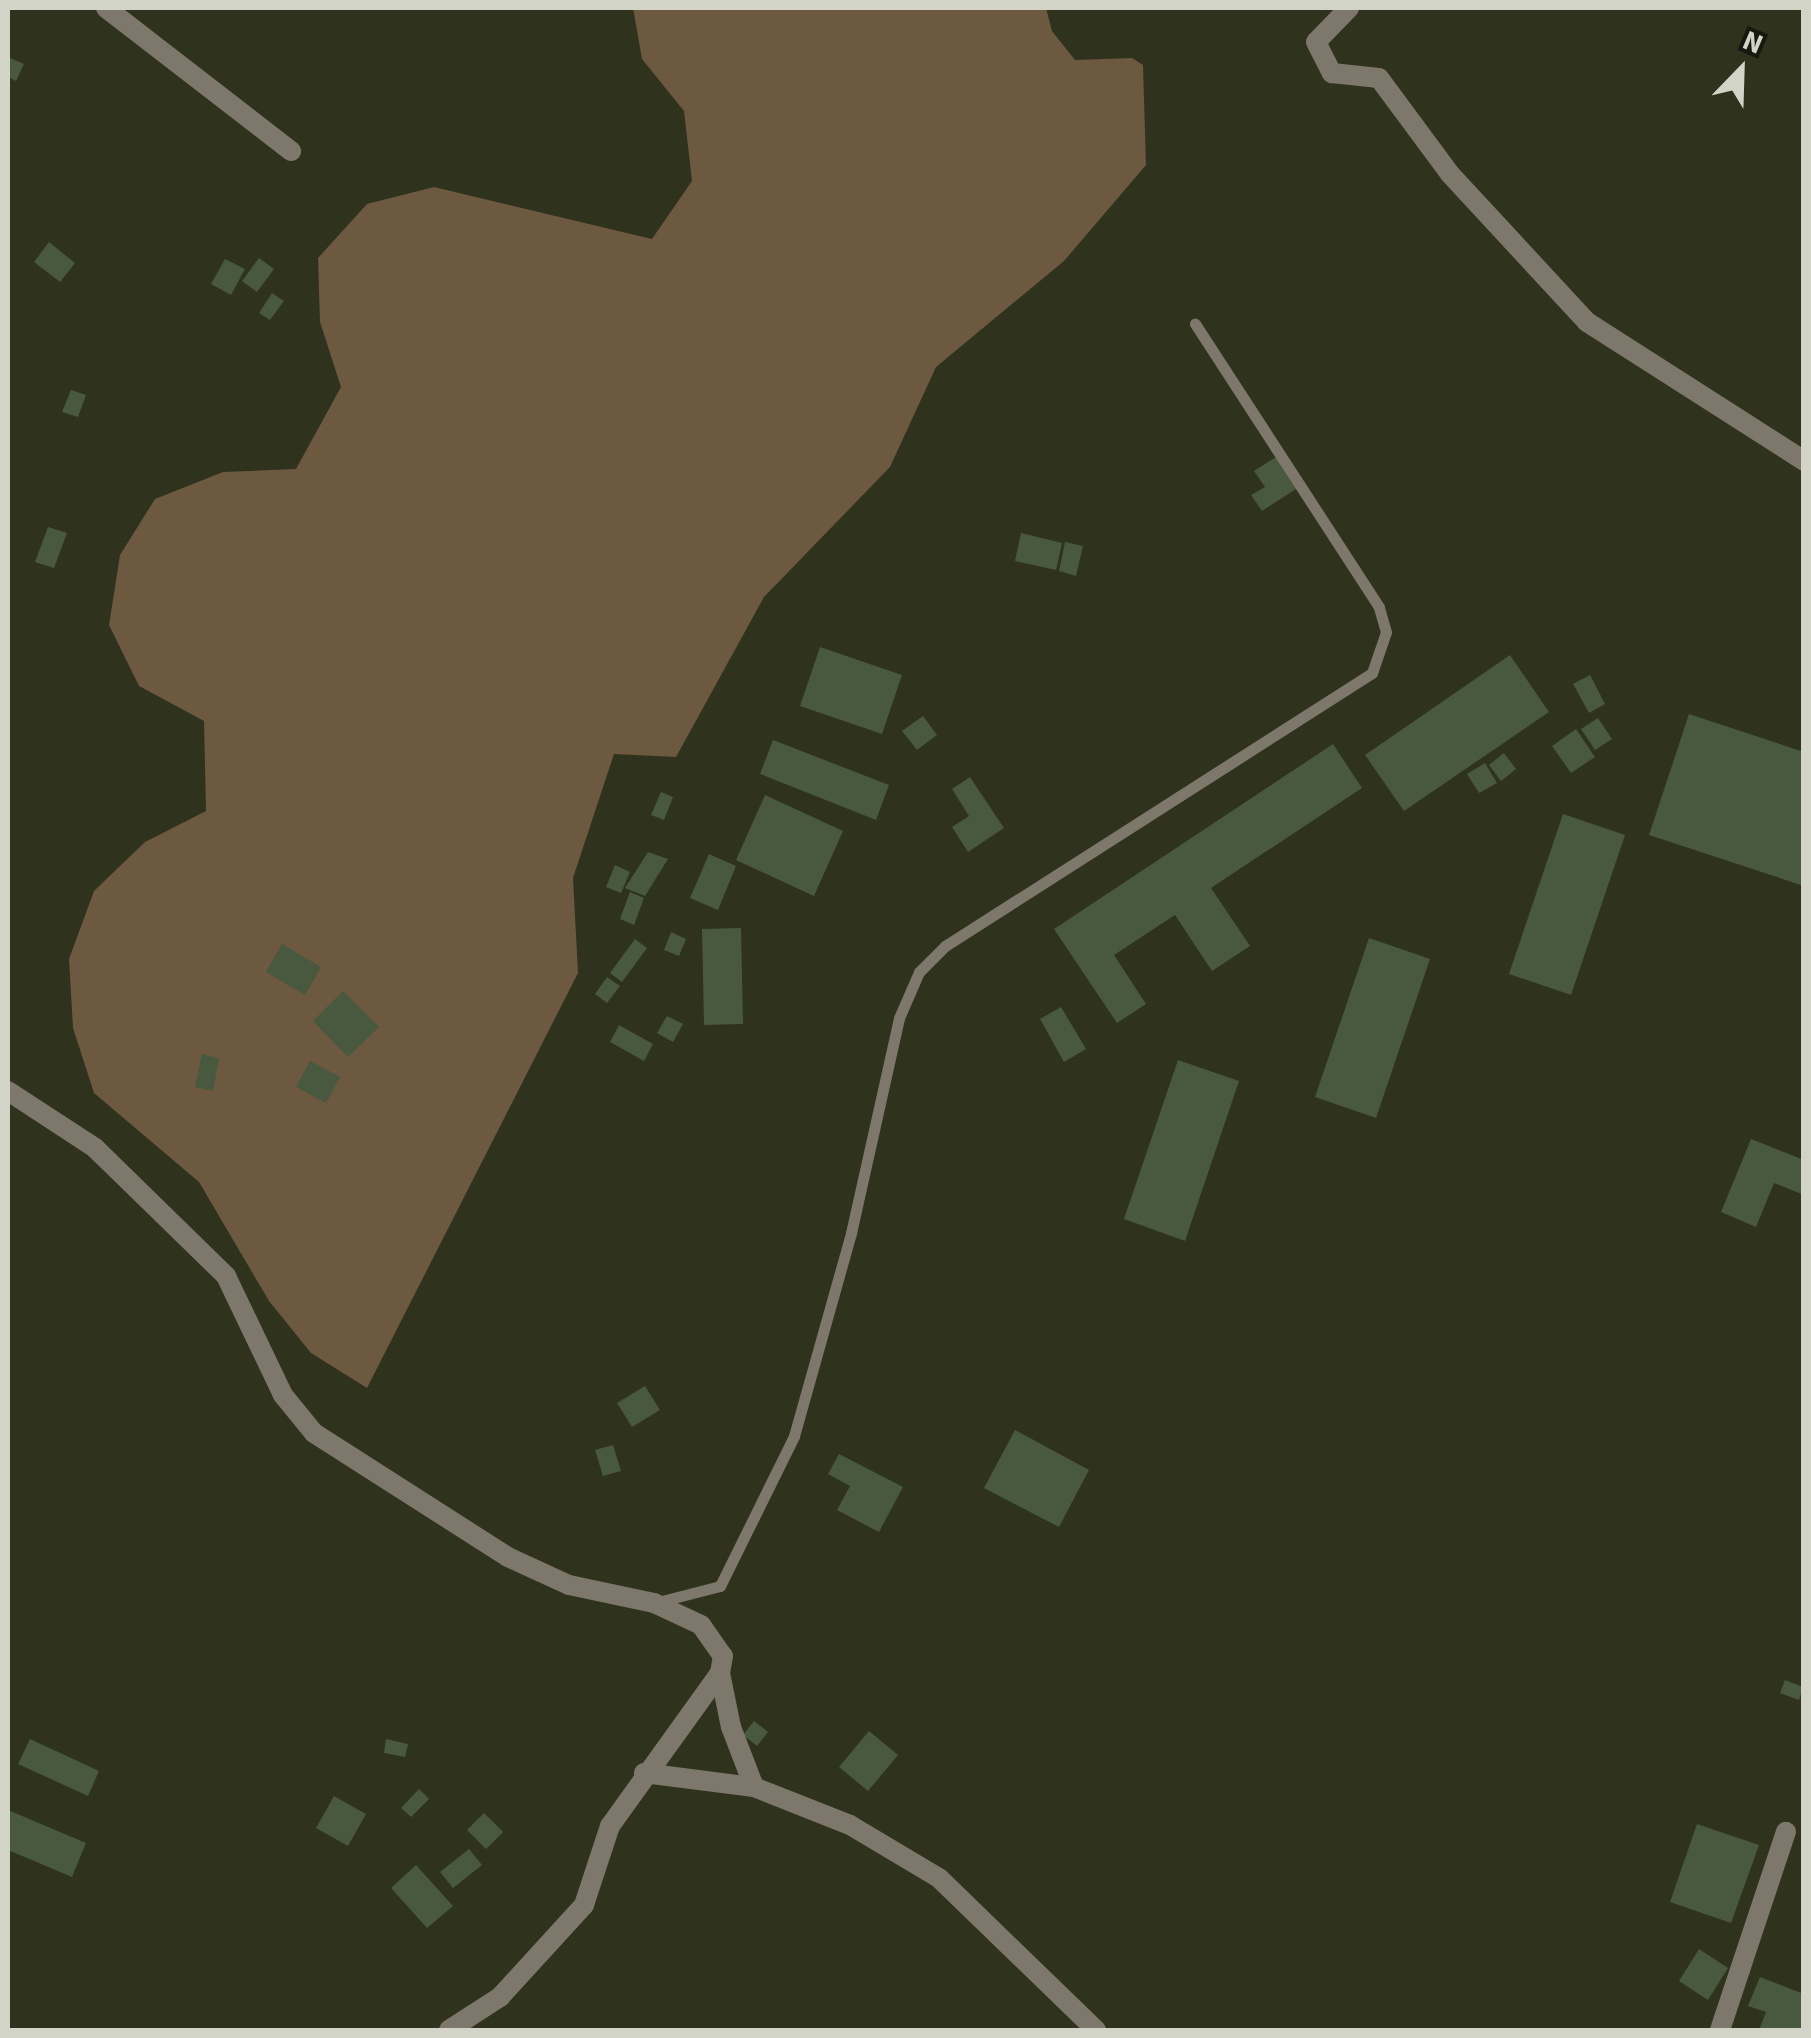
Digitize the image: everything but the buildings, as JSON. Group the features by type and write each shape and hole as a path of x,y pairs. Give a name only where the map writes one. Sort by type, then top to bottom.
{"street":[{"path":"106,8 291,152"},
{"path":"1349,8 1316,42 1332,73 1379,78 1450,174 1587,322 1804,461"},
{"path":"8,1091 95,1148 226,1276 283,1395 314,1434 508,1556 569,1585 654,1603 714,1636 723,1656 720,1673 754,1787"},
{"path":"449,2030 500,1997 584,1905 610,1826 644,1772 720,1673"},
{"path":"644,1772 754,1787 850,1825 939,1878 1096,2030"},
{"path":"1720,2030 1786,1832"}],"lane":[{"path":"654,1603 720,1586 794,1436 851,1233 899,1018 919,972 944,946 1372,674 1386,632 1379,606 1195,324"}],"shaded area":[{"path":"633,8 1046,8 1052,31 1075,60 1132,58 1143,65 1146,165 1064,261 936,367 890,467 764,597 676,757 614,754 573,878 578,973 367,1388 311,1353 269,1301 199,1182 94,1093 73,1028 69,959 94,891 145,842 206,811 204,721 139,686 109,625 120,555 155,499 223,472 296,469 341,387 320,322 318,258 367,204 434,187 652,239 692,181 684,111 642,59"}]}
